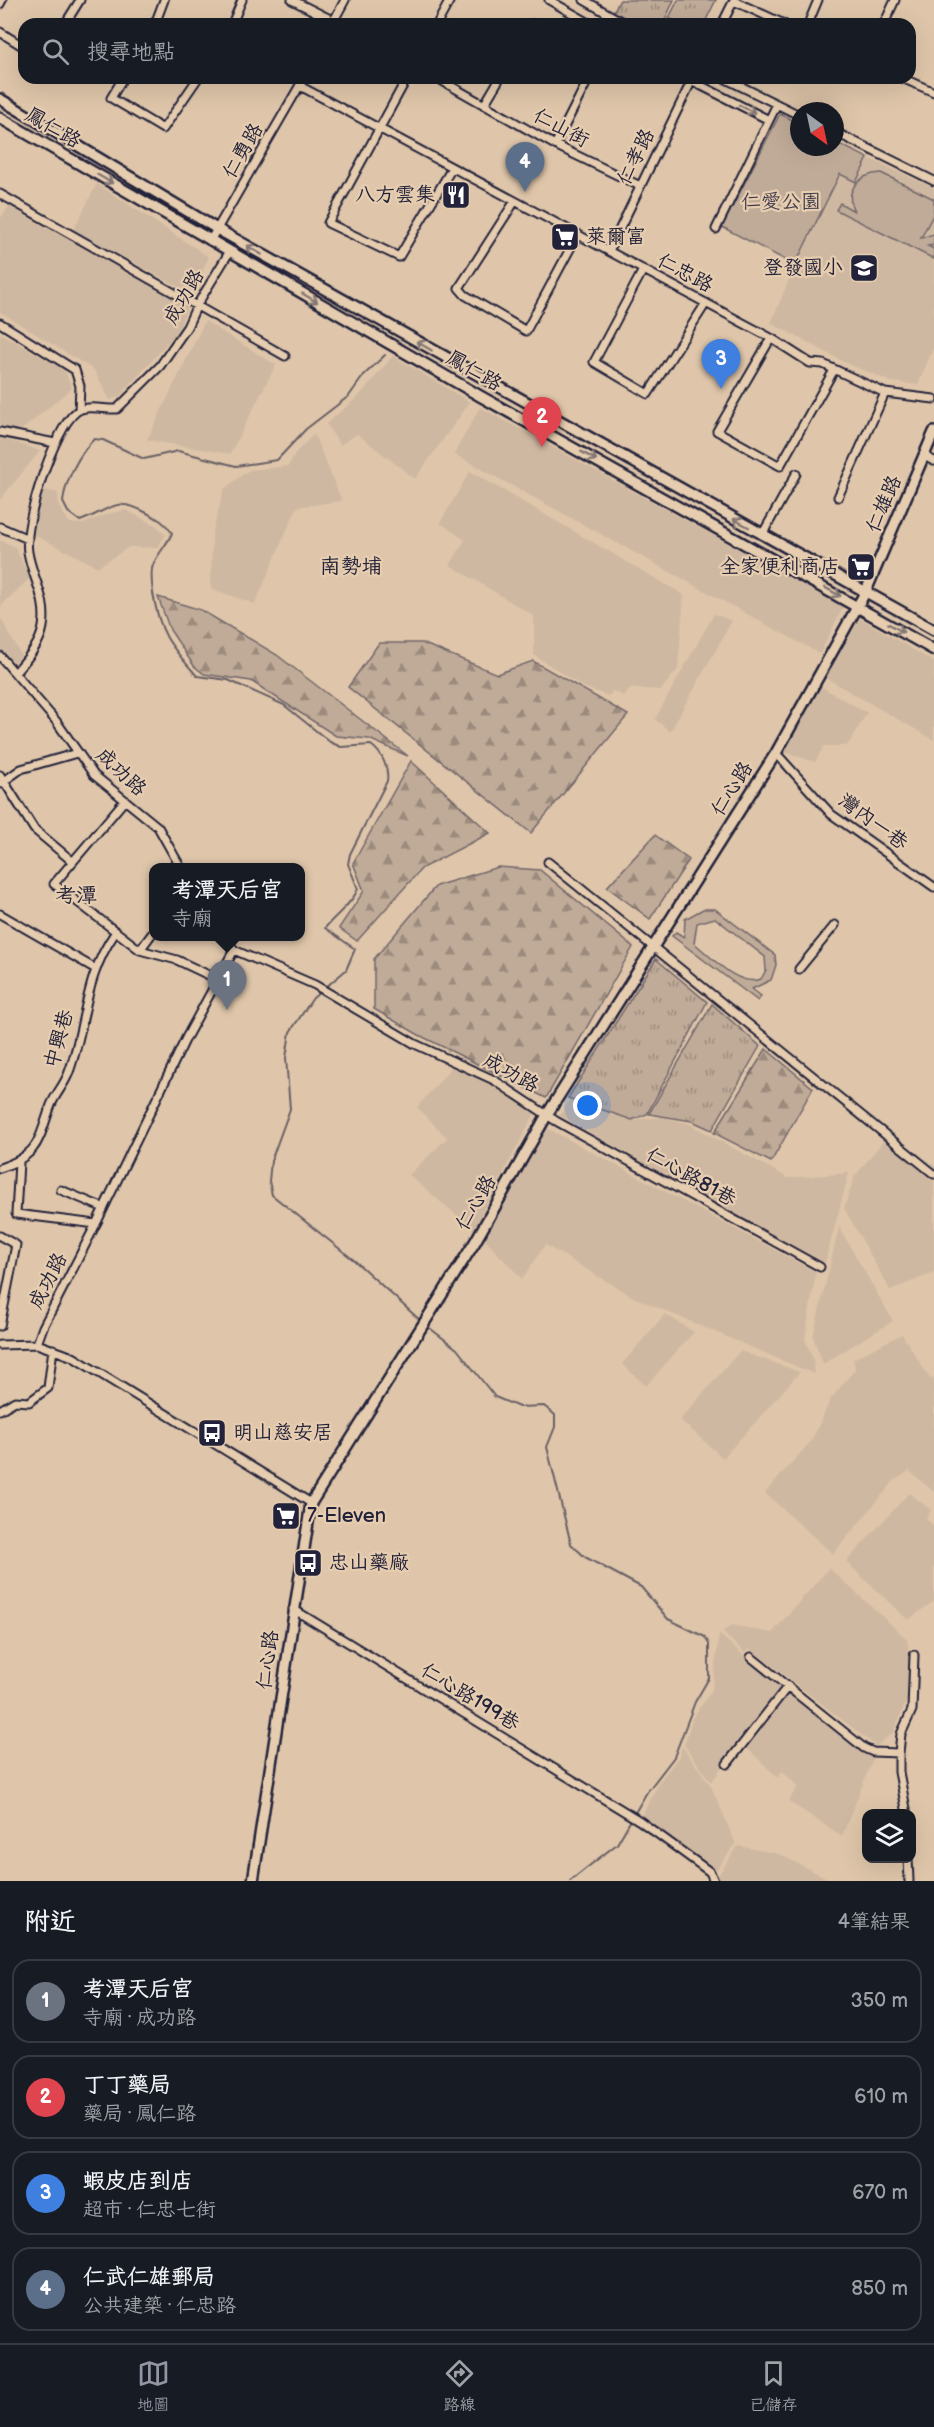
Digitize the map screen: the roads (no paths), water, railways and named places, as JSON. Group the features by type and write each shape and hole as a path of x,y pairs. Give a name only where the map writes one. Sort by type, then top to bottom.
{"main road":[{"name":"鳳仁路","path":"0,99 217,229 934,630"},
{"name":"鳳仁路","path":"0,118 480,396 934,650"},
{"name":"仁雄路","path":"866,591 934,432"},
{"name":"仁心路","path":"253,1881 311,1503 427,1317 548,1113 776,753 866,591"}],"street":[{"path":"69,18 81,0"},
{"path":"157,18 164,0"},
{"path":"234,18 242,0"},
{"path":"292,0 326,18"},
{"path":"335,18 345,0"},
{"path":"440,18 450,0"},
{"path":"549,0 580,18"},
{"path":"584,0 616,18"},
{"path":"810,18 818,0"},
{"path":"887,18 895,0"},
{"path":"725,18 734,1 771,18"},
{"path":"0,32 18,44"},
{"path":"119,84 111,98 163,129 194,84"},
{"path":"404,84 328,223 399,257 452,168"},
{"name":"仁山街","path":"447,84 555,145 640,186"},
{"path":"484,105 496,84"},
{"path":"555,145 586,84"},
{"name":"仁孝路","path":"609,251 688,84"},
{"path":"700,84 770,120"},
{"path":"736,84 790,110"},
{"path":"916,84 934,92"},
{"name":"仁忠路","path":"300,86 771,338 810,363 822,364 885,393 934,399"},
{"name":"仁勇路","path":"210,241 300,86"},
{"path":"716,229 777,104"},
{"path":"844,137 934,182"},
{"path":"0,194 285,356"},
{"path":"516,201 459,288 465,295 526,331 578,234"},
{"name":"成功路","path":"80,410 117,409 160,366 187,327 197,305 230,251"},
{"path":"643,270 594,362 648,394 706,303"},
{"path":"0,323 75,370 79,376 80,410 62,429 55,443 40,481 28,538 27,551 39,584 44,624 41,638 15,674"},
{"path":"771,338 717,431 754,453 780,466 834,370"},
{"path":"837,497 885,393"},
{"path":"0,432 55,443"},
{"path":"924,456 934,461"},
{"path":"762,535 795,474"},
{"path":"0,527 28,538"},
{"name":"成功路","path":"0,656 56,721 94,775 158,826 179,863"},
{"path":"72,861 34,829 2,780 21,769 77,753"},
{"name":"灣內一巷","path":"776,753 831,814 933,886"},
{"path":"125,800 54,884 140,950 177,960 217,979"},
{"path":"548,862 934,1174"},
{"path":"0,914 94,968"},
{"path":"799,969 835,925"},
{"name":"中興巷","path":"0,1168 19,1162 37,1146 52,1103 69,1073 94,968 115,933"},
{"path":"140,950 149,937"},
{"path":"228,941 234,950"},
{"name":"成功路","path":"37,1344 43,1327 217,979 234,950 315,986 415,1044 494,1080 548,1113"},
{"name":"仁心路81巷","path":"548,1113 556,1121 820,1267"},
{"path":"19,1162 16,1214 96,1224"},
{"path":"61,1190 104,1208"},
{"path":"0,1236 16,1245 0,1326"},
{"path":"0,1345 37,1344 97,1370 311,1503"},
{"path":"0,1410 15,1401 29,1402 48,1388 53,1349"},
{"name":"仁心路199巷","path":"293,1609 637,1820 710,1872 714,1881"},
{"path":"905,1809 898,1772 899,1753 902,1734 912,1710 914,1655"},
{"path":"752,1657 864,1748 873,1752 899,1753"},
{"path":"727,1764 788,1686"},
{"path":"908,1863 909,1881"}],"waterway":[{"path":"385,355 364,375 349,396 306,429 277,460 236,466 178,451 144,459 103,440 94,439 74,468 63,502 68,512 80,521 113,506 127,505 155,517 169,529 172,533 152,568 153,593 163,630 197,676 228,680 284,705 330,742 341,747 371,745 384,761 387,781 350,854 348,864 358,889 352,900 325,928 355,949 346,970 313,998 290,1032 286,1058 290,1109 271,1161 269,1181 272,1195 355,1261 422,1322"},
{"path":"427,1326 457,1349 495,1397 519,1407 544,1406 555,1415 555,1427 547,1447 571,1544 585,1557 641,1587 668,1619 705,1637 709,1644 709,1678 695,1702 674,1757 647,1792 617,1844 570,1881"}],"place":[{"name":"仁武仁雄郵局","path":"525,192"},
{"name":"八方雲集","path":"456,195"},
{"name":"萊爾富","path":"565,237"},
{"name":"登發國小","path":"864,268"},
{"name":"蝦皮店到店","path":"721,389"},
{"name":"丁丁藥局","path":"542,447"},
{"name":"全家便利商店","path":"861,567"},
{"name":"考潭天后宮","path":"227,1010"},
{"name":"明山慈安居","path":"212,1433"},
{"name":"7-Eleven","path":"286,1516"},
{"name":"忠山藥廠","path":"308,1563"}],"district":[{"name":"南勢埔","path":"351,566"},
{"name":"考潭","path":"76,895"}],"park label":[{"name":"仁愛公園","path":"781,202"}]}
